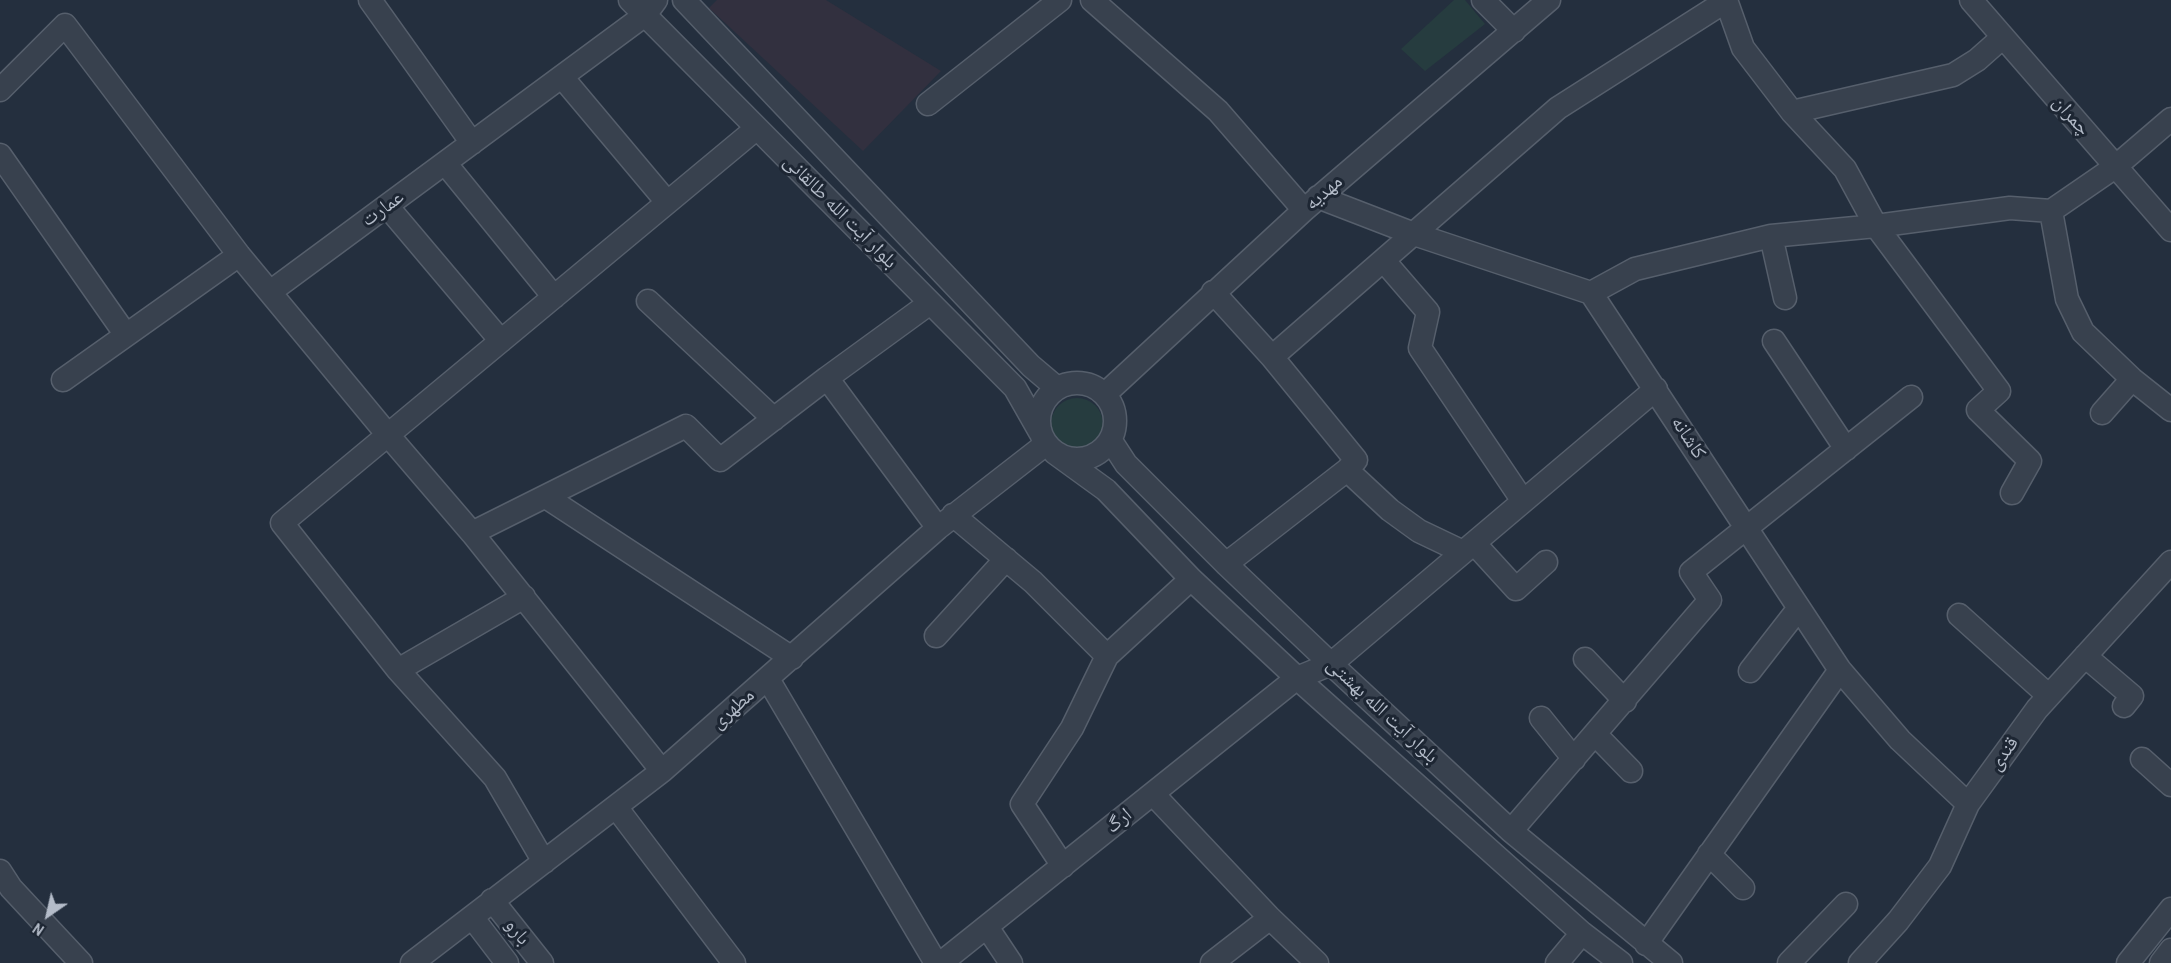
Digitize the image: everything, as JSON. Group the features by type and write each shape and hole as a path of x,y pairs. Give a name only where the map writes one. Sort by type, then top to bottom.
{"street":[{"path":"370,0 472,143"},
{"name":"بلوار آیت الله طالقانی","path":"684,0 1031,366 1057,388"},
{"path":"928,104 1060,0"},
{"path":"1092,0 1218,111 1311,204 1414,234 1591,293 1635,269 1771,236 1876,226 2010,208 2051,211 2115,167 2171,119"},
{"path":"1483,0 1514,31"},
{"name":"مهدیه","path":"1105,394 1311,204 1549,0"},
{"path":"1272,357 1558,108 1726,0 1743,48 1792,112 1845,169 1876,226 1999,391 1978,410 2030,461 2012,493"},
{"name":"چمران","path":"1971,0 2171,230"},
{"name":"عمارت","path":"270,292 562,77 644,5"},
{"name":"بلوار آیت الله طالقانی","path":"644,5 757,128 1015,388 1047,443"},
{"path":"0,90 65,25 239,255 472,533 662,771"},
{"path":"1792,112 1953,75 1977,60 2003,37"},
{"path":"562,77 668,202"},
{"path":"544,862 495,778 398,670 282,523 757,128"},
{"path":"0,155 126,335"},
{"path":"446,163 554,297"},
{"path":"387,206 501,341"},
{"path":"2051,211 2067,299 2083,332 2132,379 2171,410"},
{"path":"1771,236 1785,298"},
{"path":"63,380 239,255"},
{"path":"1384,261 1428,312 1420,348 1523,501"},
{"path":"1213,292 1272,357 1356,460 1347,470 1226,564"},
{"name":"کاشانه","path":"1591,293 1840,669 1900,740 1968,804"},
{"path":"648,301 774,419"},
{"path":"472,533 686,426 720,460 930,303"},
{"path":"1774,341 1846,449"},
{"path":"827,378 946,522 1006,559 1033,582 1107,656"},
{"path":"2102,412 2132,379"},
{"path":"1069,383 1094,386 1105,394 1116,416 1111,441 1102,451 1085,459 1066,458 1047,443 1038,419 1047,396 1057,388 1069,383"},
{"name":"ارگ","path":"941,963 1297,678 1332,664 1656,389"},
{"path":"1511,831 1710,600 1691,572 1911,397"},
{"name":"بلوار آیت الله بهشتی","path":"1111,441 1126,464 1226,564 1511,831 1671,963"},
{"name":"مطهری","path":"412,963 662,771 946,522 1047,443"},
{"name":"بلوار آیت الله بهشتی","path":"1047,443 1106,490 1191,579 1297,678 1582,933 1621,963"},
{"path":"1347,470 1390,510 1419,531 1469,548 1516,589 1546,562"},
{"path":"546,497 792,657"},
{"path":"936,636 1006,559"},
{"name":"قندی","path":"1860,963 1898,921 1940,866 1968,804 2037,709 2171,562"},
{"path":"1063,866 1023,804 1071,728 1107,656 1191,579"},
{"path":"398,670 524,597"},
{"path":"1750,671 1799,608"},
{"path":"1959,615 2049,696"},
{"path":"2085,656 2132,696 2124,706"},
{"path":"1585,659 1625,701"},
{"path":"1646,944 1840,669"},
{"path":"768,679 936,963"},
{"path":"1541,718 1574,759"},
{"path":"1595,734 1631,771"},
{"path":"2142,759 2171,785"},
{"path":"1153,794 1270,918 1317,963"},
{"path":"616,807 734,963"},
{"path":"1709,855 1743,888"},
{"path":"0,871 11,888 81,963"},
{"name":"بارو","path":"492,900 542,963"},
{"path":"1789,963 1846,904"},
{"path":"2128,963 2171,909"},
{"name":"بارو","path":"472,917 507,963"},
{"path":"1212,963 1270,918"},
{"path":"987,927 1011,963"},
{"path":"1557,963 1582,933"},
{"path":"2160,963 2171,950"}],"shaded area":[{"path":"717,0 826,0 941,71 863,151 709,8"}],"green space":[{"path":"1454,0 1465,0 1485,24 1425,71 1401,49"},
{"path":"1077,398 1087,400 1095,406 1101,414 1103,424 1101,434 1095,442 1087,448 1077,450 1067,448 1059,442 1053,434 1051,424 1053,414 1059,406 1067,400"}]}
